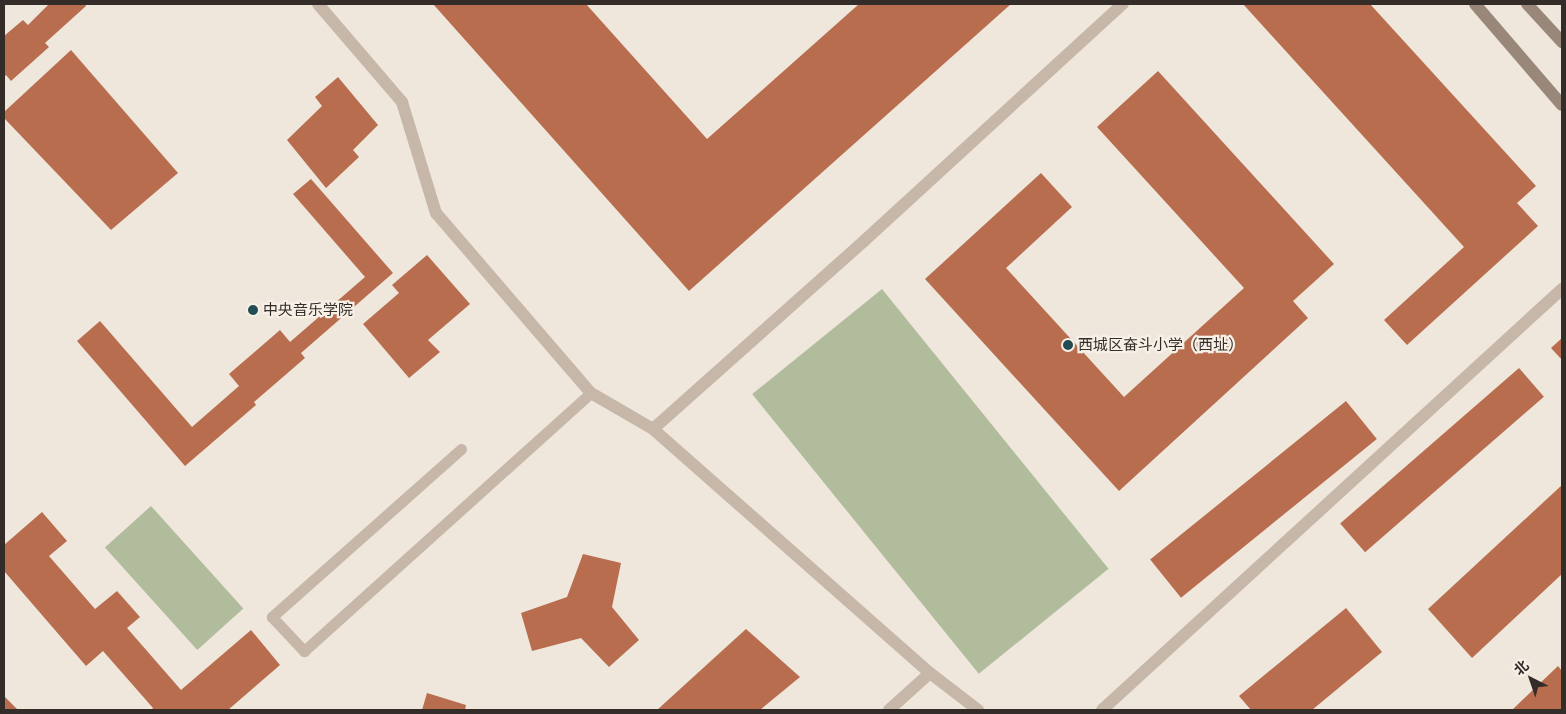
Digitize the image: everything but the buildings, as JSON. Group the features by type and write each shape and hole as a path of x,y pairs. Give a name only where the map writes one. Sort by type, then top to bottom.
{"main road":[{"path":"1475,4 1562,104"},
{"path":"1527,4 1562,42"}],"street":[{"path":"318,4 402,102 436,213 591,393 653,429 930,673 978,710"},
{"path":"653,429 864,241 1123,4"},
{"path":"1102,710 1562,289"},
{"path":"888,710 930,673"}],"lane":[{"path":"461,449 272,617 304,650 591,393"}],"green space":[{"path":"882,289 1109,569 979,674 752,394"},
{"path":"151,506 243,609 197,650 105,547"}],"place":[{"name":"中央音乐学院","path":"253,310"},
{"name":"西城区奋斗小学（西址）","path":"1068,345"}]}
